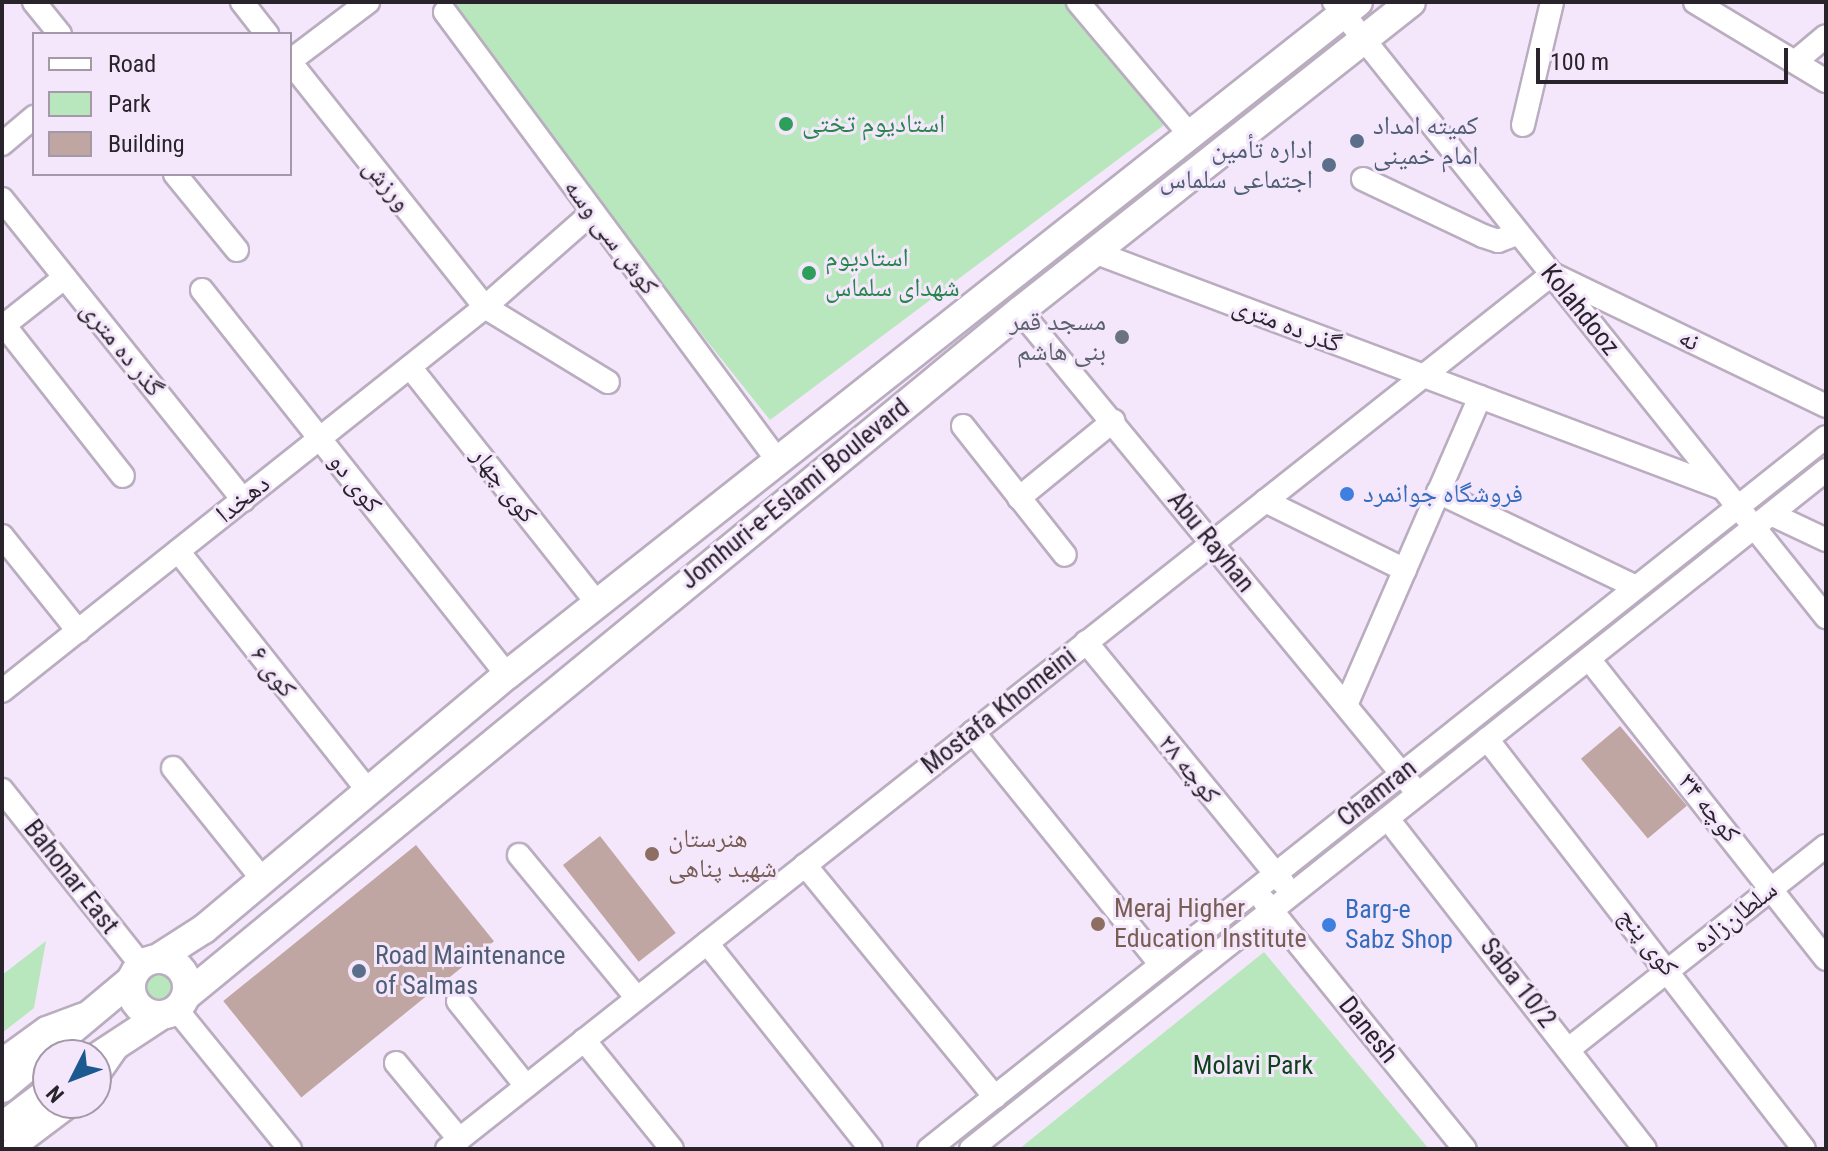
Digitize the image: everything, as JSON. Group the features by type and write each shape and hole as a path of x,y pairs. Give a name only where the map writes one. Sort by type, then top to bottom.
{"main road":[{"name":"Jomhuri-e-Eslami Boulevard","path":"112,1048 175,1007 1020,311 1411,2"},
{"name":"Jomhuri-e-Eslami Boulevard","path":"2,1088 143,968 263,880 507,675 1190,135 1345,6"},
{"path":"143,968 181,970 175,1007 136,1005 143,968"},
{"path":"2,1127 32,1104"}],"street":[{"path":"34,2 58,32"},
{"path":"242,2 265,32"},
{"path":"292,60 368,2"},
{"path":"1078,2 1190,135"},
{"path":"1523,125 1552,2"},
{"path":"1695,2 1826,81"},
{"name":"Kolahdooz","path":"1345,6 1364,39 1738,507 1763,521 1826,617"},
{"name":"کوش سی وسه","path":"445,12 778,461"},
{"path":"1795,62 1826,36"},
{"name":"ورزش","path":"292,65 485,307"},
{"path":"2,144 32,119"},
{"path":"177,176 237,250"},
{"path":"1363,179 1483,236 1498,241 1519,233"},
{"name":"گذر ده متری","path":"2,199 243,500"},
{"path":"593,212 485,307 608,382"},
{"name":"گذر ده متری","path":"1094,252 1723,488"},
{"name":"Mostafa Khomeini","path":"453,1144 1552,274"},
{"name":"نه","path":"1552,274 1826,406"},
{"path":"65,277 3,326 123,476"},
{"name":"کوی دو","path":"202,290 507,675"},
{"name":"دهخدا","path":"2,691 485,307"},
{"name":"Abu Rayhan","path":"1020,311 1419,794"},
{"name":"کوی چهار","path":"410,367 598,604"},
{"path":"1346,705 1480,397"},
{"path":"1019,498 1113,421"},
{"path":"963,426 1065,555"},
{"name":"Chamran","path":"929,1149 1826,437"},
{"name":"Chamran","path":"971,1149 1826,470"},
{"path":"1438,492 1636,587"},
{"path":"1265,501 1405,570"},
{"path":"1763,521 1826,540"},
{"path":"2,536 78,631"},
{"name":"کوی ۶","path":"178,551 369,792"},
{"name":"کوچه ۲۸","path":"1086,642 1292,895"},
{"name":"کوچه ۳۴","path":"1589,659 1773,887 1826,959"},
{"path":"973,732 1161,965"},
{"name":"کوی پنج","path":"1487,739 1669,969 1804,1149"},
{"path":"173,768 263,880"},
{"name":"Bahonar East","path":"2,790 143,968"},
{"name":"Saba 10/2","path":"1388,819 1570,1048 1645,1149"},
{"name":"سلطان‌زاده","path":"1570,1048 1826,846"},
{"path":"519,855 637,998"},
{"path":"805,865 995,1097"},
{"name":"Danesh","path":"1255,890 1465,1149"},
{"path":"707,943 871,1149"},
{"path":"458,1001 526,1086"},
{"path":"175,1007 290,1149"},
{"path":"2,1060 46,1028 96,1010"},
{"path":"584,1040 672,1149"},
{"path":"112,1055 120,1043"},
{"path":"396,1063 453,1144"},
{"path":"12,1149 52,1119"}],"green space":[{"name":"استادیوم شهدای سلماس","path":"437,2 1068,2 1164,125 770,420"},
{"path":"46,941 34,1008 2,1033 2,975"},
{"name":"Molavi Park","path":"1264,952 1429,1149 1019,1149"},
{"path":"159,965 175,971 181,987 175,1003 159,1009 143,1003 137,987 143,971"}],"building":[{"path":"1620,726 1687,806 1648,838 1581,759"},
{"path":"600,836 676,933 639,962 563,865"},
{"name":"Road Maintenance of Salmas","path":"416,845 494,941 301,1097 223,1001"}],"place":[{"name":"استادیوم تختی","path":"786,124"},
{"name":"کمیته امداد امام خمینی","path":"1357,141"},
{"name":"اداره تأمین اجتماعی سلماس","path":"1329,165"},
{"name":"استادیوم شهدای سلماس","path":"809,273"},
{"name":"مسجد قمر بنی هاشم","path":"1122,337"},
{"name":"فروشگاه جوانمرد","path":"1347,494"},
{"name":"هنرستان شهید پناهی","path":"652,854"},
{"name":"Meraj Higher Education Institute","path":"1098,924"},
{"name":"Barg-e Sabz Shop","path":"1329,925"},
{"name":"Road Maintenance of Salmas","path":"359,971"}]}
